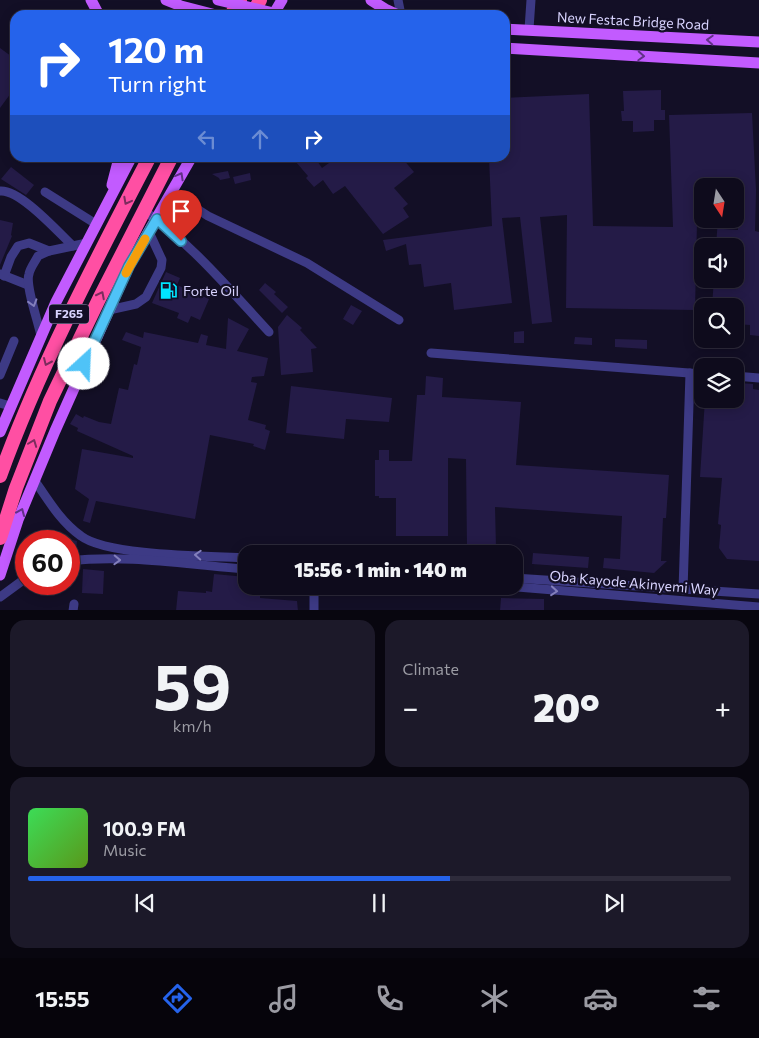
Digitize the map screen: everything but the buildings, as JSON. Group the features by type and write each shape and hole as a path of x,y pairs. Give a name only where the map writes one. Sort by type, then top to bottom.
{"highway":[{"name":"F265","path":"0,476 15,435 54,346 86,278 147,162"},
{"name":"F265","path":"0,538 16,488 50,401 169,162"}],"main road":[{"path":"166,0 197,10"},
{"path":"219,0 261,10"},
{"path":"371,0 388,10"},
{"name":"New Festac Bridge Road","path":"510,29 759,42"},
{"path":"510,35 596,40 613,35"},
{"path":"510,42 596,47 611,54"},
{"path":"510,48 759,63"},
{"path":"109,201 117,162"},
{"path":"0,432 5,405 129,162"},
{"path":"0,575 18,520 129,266 189,162"}],"street":[{"path":"529,30 531,0"},
{"path":"0,191 7,191 30,206 73,246"},
{"path":"45,192 96,224"},
{"path":"171,192 208,216 307,263 399,320"},
{"path":"144,210 157,219 193,252 269,332"},
{"path":"109,310 136,304 146,297 161,268 162,260 149,232"},
{"path":"28,285 2,275 18,246 29,243 49,252"},
{"path":"41,336 28,285 29,274 38,256 87,243"},
{"path":"0,375 14,340"},
{"path":"431,353 694,374"},
{"path":"683,590 690,374"},
{"path":"744,377 759,378"},
{"path":"35,481 54,509 82,537 94,544 120,549 238,557"},
{"path":"80,560 137,560 238,568"},
{"name":"Oba Kayode Akinyemi Way","path":"523,579 759,594"},
{"path":"0,596 15,586"},
{"name":"Oba Kayode Akinyemi Way","path":"523,587 759,607"},
{"path":"314,595 314,610"}],"slow traffic":[{"path":"126,273 145,239"}],"place":[{"name":"Forte Oil","path":"169,291"}],"route":[{"path":"84,364 129,266 157,219 181,241"}]}
